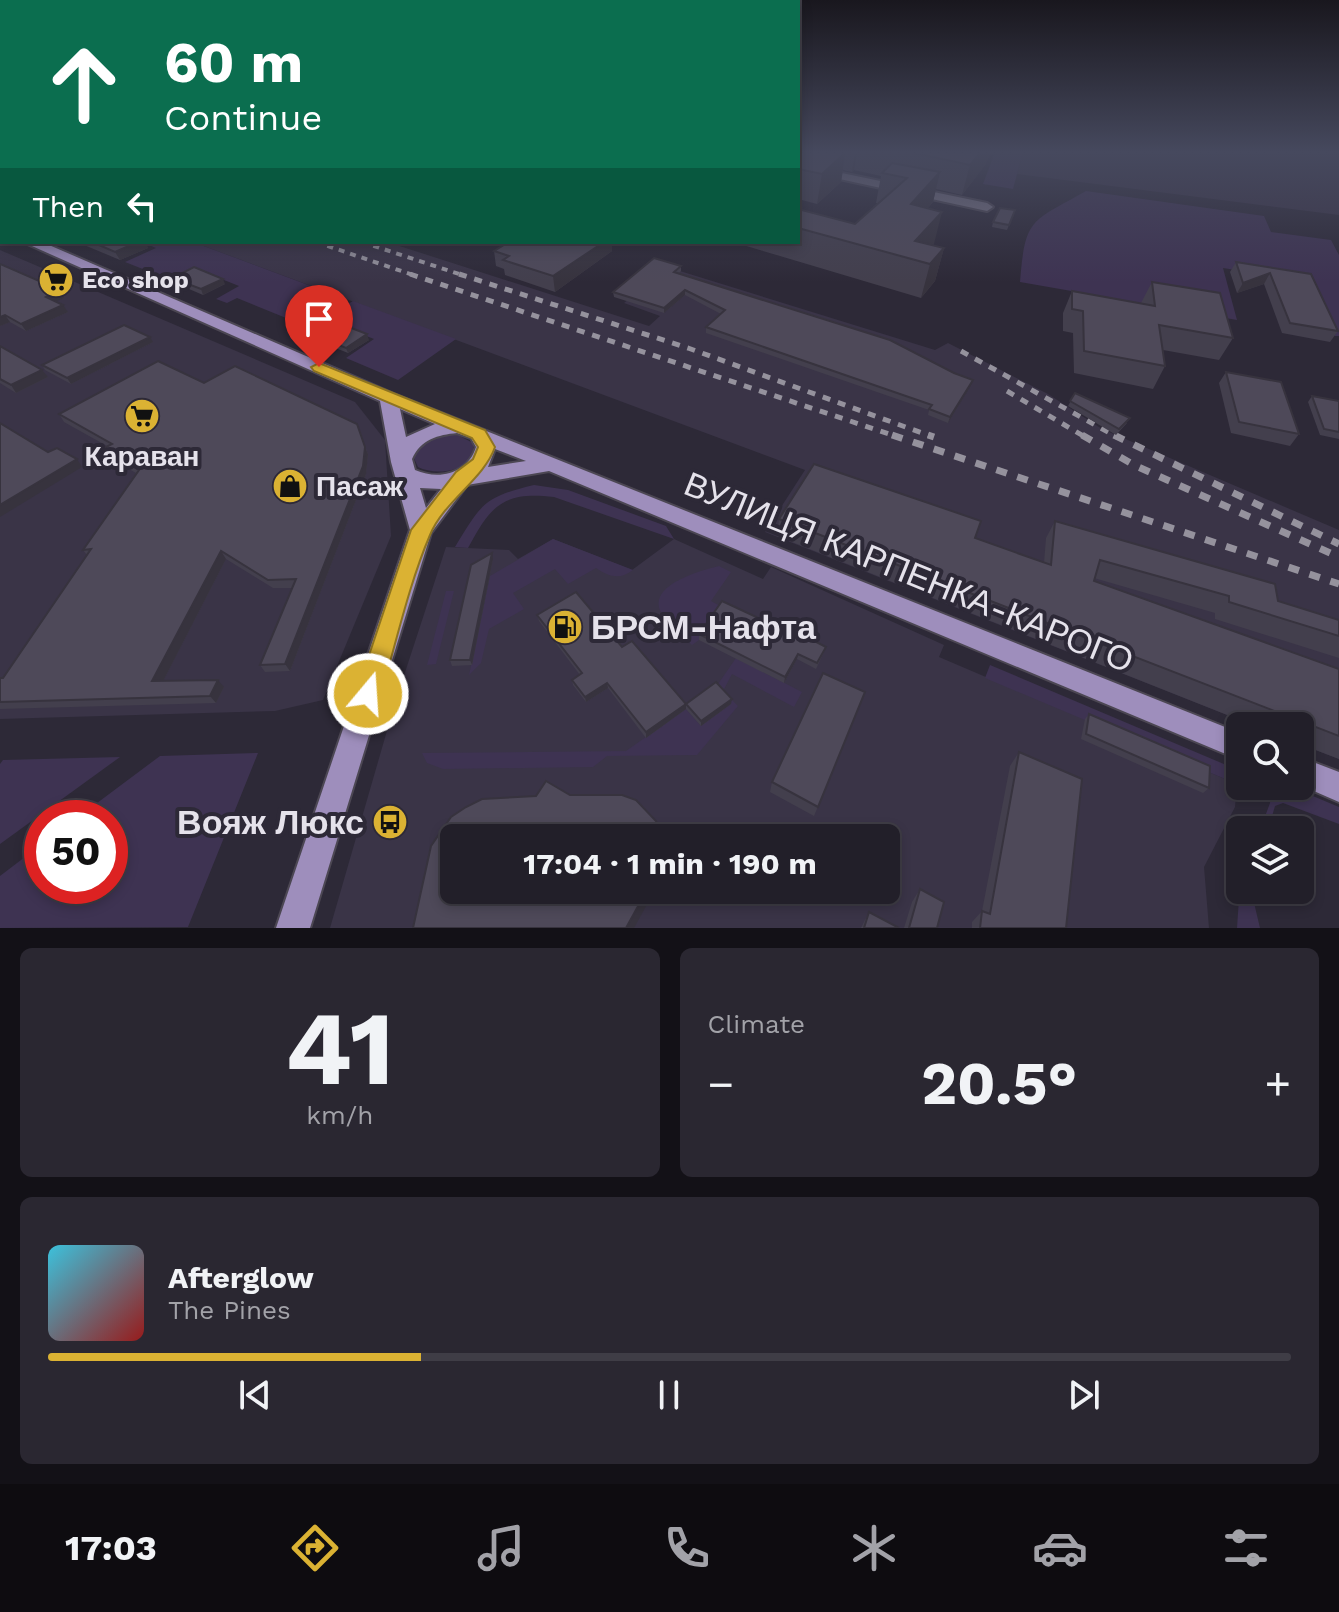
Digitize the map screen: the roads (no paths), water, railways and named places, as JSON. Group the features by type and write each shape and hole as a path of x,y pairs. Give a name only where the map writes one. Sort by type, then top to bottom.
{"main road":[{"path":"35,244 388,398 421,530"},
{"name":"ВУЛИЦЯ КАРПЕНКА-КАРОГО","path":"388,398 1226,741"},
{"path":"293,928 421,530 463,476 481,463 486,447 470,430 441,427 420,435 406,448 404,468"},
{"path":"404,468 422,481 442,482 463,476 550,464"},
{"path":"1314,777 1339,787"}],"street":[{"path":"932,195 987,207"}],"railway":[{"path":"322,244 416,276"},
{"path":"368,244 465,276"},
{"path":"410,274 898,437"},
{"path":"459,274 688,348 933,437"},
{"path":"961,351 1117,437"},
{"path":"1007,391 1085,437"},
{"path":"892,435 898,437"},
{"path":"928,435 934,437"},
{"path":"1082,435 1134,465 1339,557"},
{"path":"1114,435 1339,544"},
{"path":"898,437 1339,584"}],"place":[{"name":"Eco shop","path":"56,280"},
{"name":"Караван","path":"142,416"},
{"name":"Пасаж","path":"290,486"},
{"name":"БРСМ-Нафта","path":"565,627"},
{"name":"Вояж Люкс","path":"390,822"}]}
